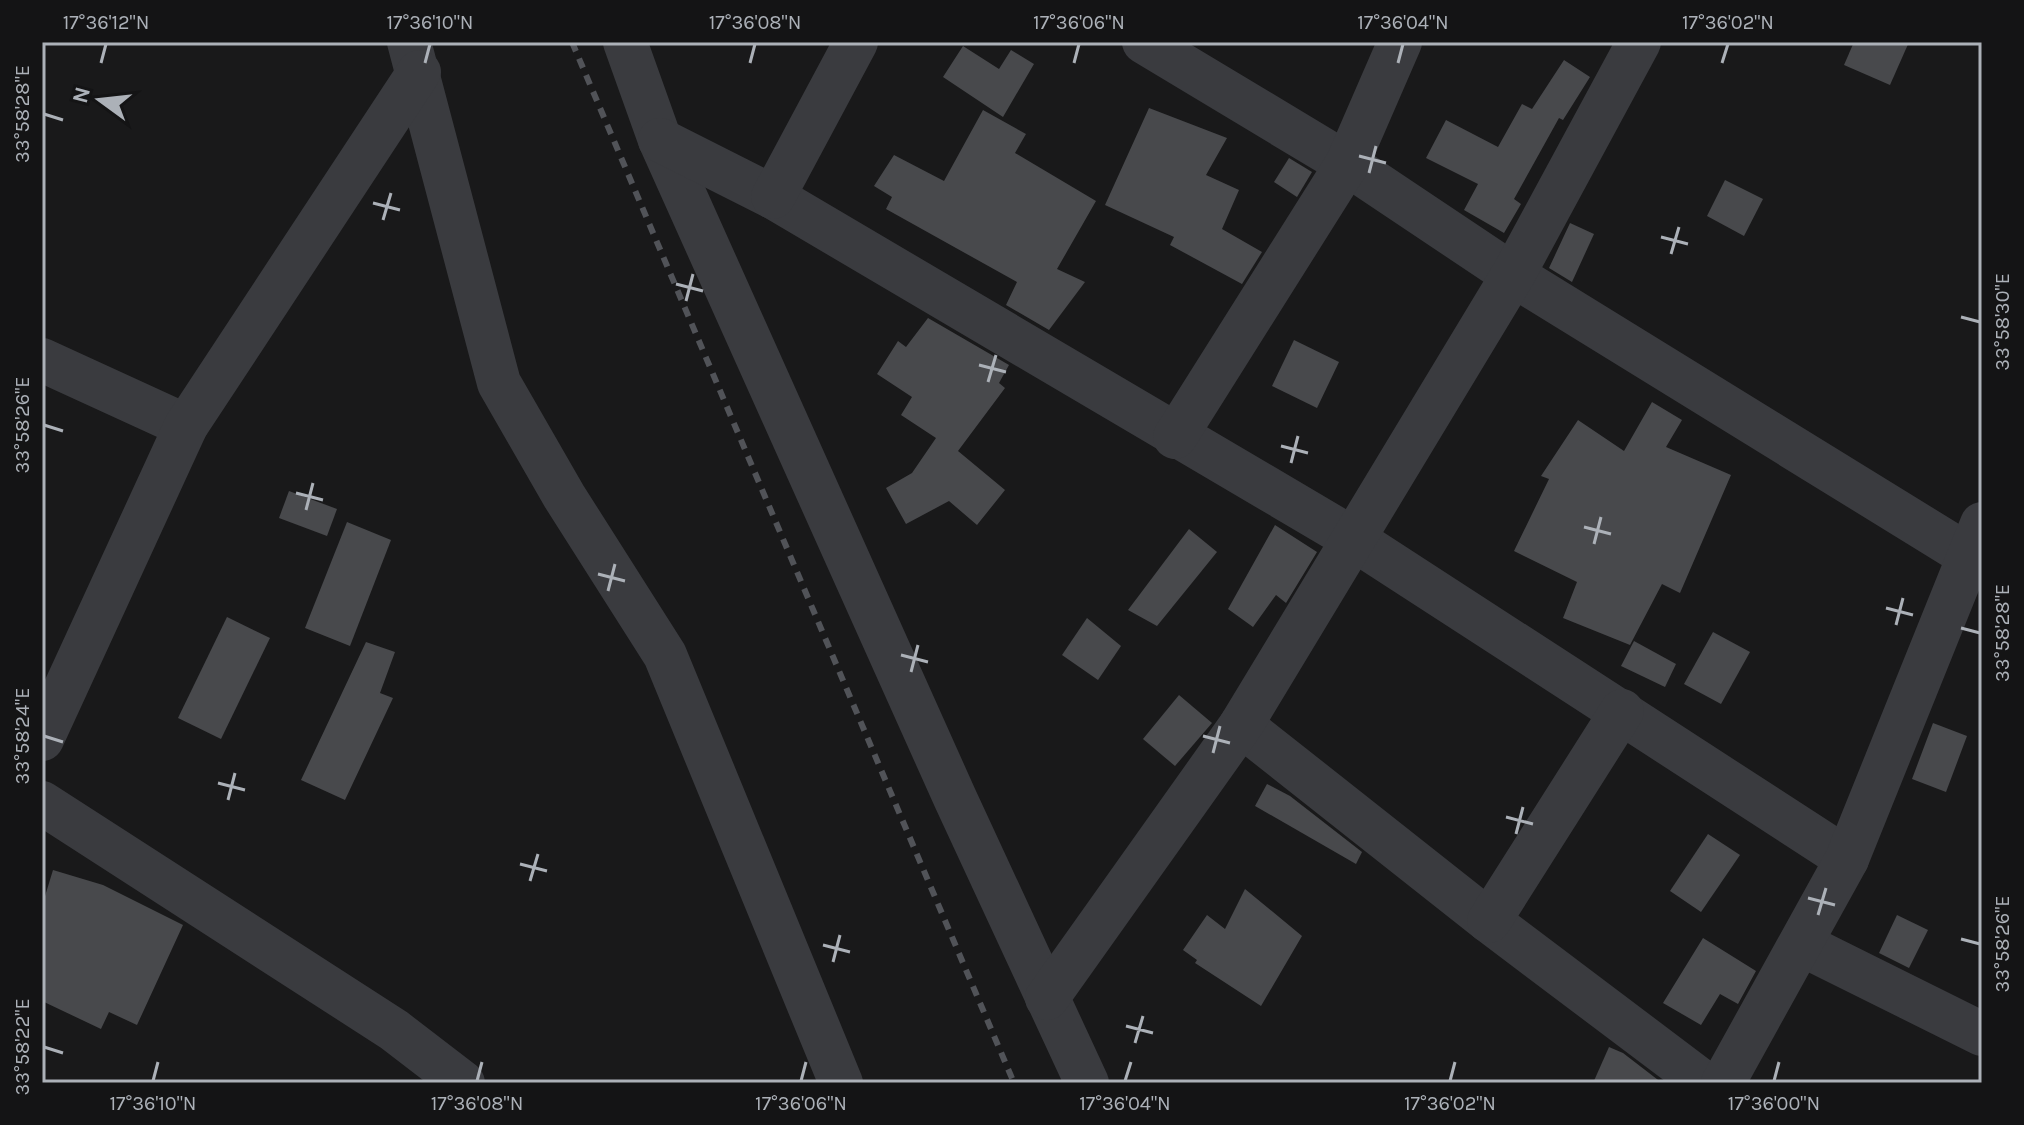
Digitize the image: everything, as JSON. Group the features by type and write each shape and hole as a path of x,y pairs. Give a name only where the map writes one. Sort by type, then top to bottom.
{"street":[{"path":"773,197 856,42"},
{"path":"1144,42 1347,164 1513,275 1977,548 1847,859 1723,1083"},
{"path":"1175,437 1347,164 1400,42"},
{"path":"1047,998 1241,725 1513,275 1639,42"},
{"path":"628,45 660,140 1087,1083"},
{"path":"42,739 186,426 414,57"},
{"path":"414,57 499,383 564,496 665,655 841,1083"},
{"path":"660,140 773,197 1175,437 1355,540 1847,859"},
{"path":"42,360 186,426"},
{"path":"1489,921 1622,711"},
{"path":"1241,725 1489,921 1704,1083"},
{"path":"42,803 394,1030 463,1083"},
{"path":"1801,944 1982,1034"}],"building":[{"path":"1854,42 1909,42 1890,85 1844,65"},
{"path":"963,46 999,69 1011,50 1034,64 1003,117 943,77"},
{"path":"1564,60 1590,77 1563,120 1559,118 1514,199 1521,204 1504,233 1464,210 1478,184 1426,158 1446,120 1498,147 1522,104 1532,109"},
{"path":"1149,108 1227,138 1206,175 1239,190 1222,229 1262,252 1242,284 1170,245 1174,237 1105,205"},
{"path":"983,110 1026,134 1015,153 1096,201 1057,269 1085,282 1049,330 1006,305 1017,282 886,209 892,197 874,186 894,155 944,181"},
{"path":"1289,158 1312,172 1297,197 1274,182"},
{"path":"1725,180 1763,199 1744,236 1707,216"},
{"path":"1570,223 1594,234 1572,282 1549,268"},
{"path":"928,318 1009,365 999,383 1005,388 958,451 1005,490 977,525 949,501 906,524 886,488 912,473 936,438 901,415 912,397 877,374 898,341 906,347"},
{"path":"1294,340 1339,362 1317,408 1272,386"},
{"path":"1652,402 1682,420 1666,447 1731,475 1680,593 1662,584 1630,645 1563,618 1577,582 1514,551 1549,479 1541,476 1578,420 1624,451"},
{"path":"289,491 337,509 327,536 279,518"},
{"path":"347,522 391,540 350,646 305,628"},
{"path":"1275,525 1317,552 1286,603 1276,595 1253,627 1228,609"},
{"path":"1189,529 1217,552 1157,626 1128,610"},
{"path":"227,617 270,638 221,739 178,718"},
{"path":"1087,618 1121,646 1098,680 1062,655"},
{"path":"1713,632 1750,652 1721,704 1684,684"},
{"path":"1634,641 1676,664 1665,687 1621,666"},
{"path":"366,642 395,652 380,693 393,698 345,800 301,780"},
{"path":"1179,695 1212,723 1175,766 1143,739"},
{"path":"1933,723 1967,736 1946,792 1912,779"},
{"path":"1267,784 1290,796 1362,852 1356,864 1255,806"},
{"path":"1708,834 1740,855 1701,912 1670,891"},
{"path":"53,870 103,885 183,925 137,1025 109,1012 101,1029 42,1001 42,906"},
{"path":"1245,889 1302,936 1261,1006 1195,963 1197,960 1183,950 1207,915 1225,929"},
{"path":"1897,915 1928,930 1909,968 1879,953"},
{"path":"1703,938 1756,971 1738,1004 1720,994 1701,1025 1663,1003"},
{"path":"1609,1047 1623,1053 1662,1083 1593,1083"}],"railway":[{"path":"572,42 1014,1083"}]}
